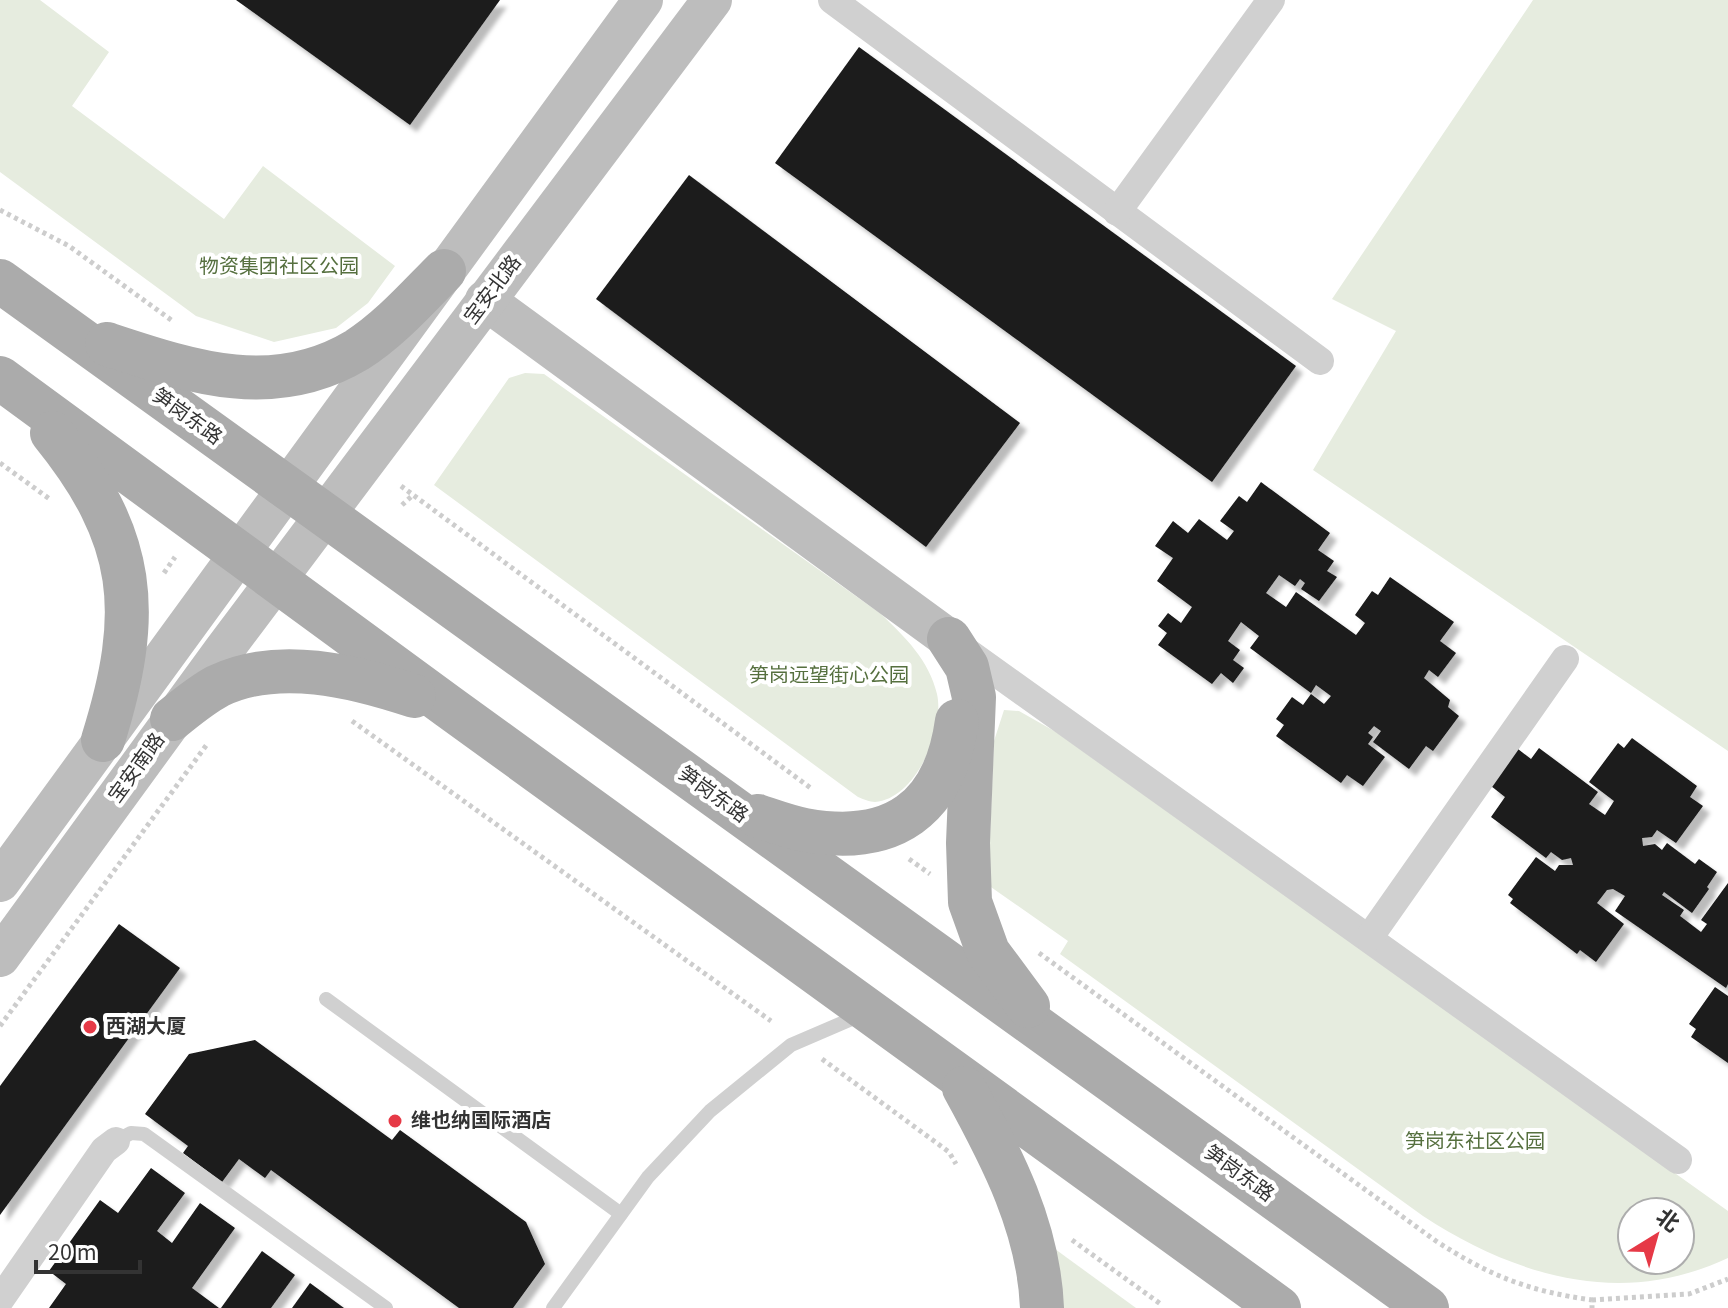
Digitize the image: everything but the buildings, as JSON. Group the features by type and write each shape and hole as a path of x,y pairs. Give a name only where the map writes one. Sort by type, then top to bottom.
{"main road":[{"path":"69,332 151,358 209,372 251,379 287,377 357,350 395,320 444,271"},
{"name":"笋岗东路","path":"0,281 1427,1308"},
{"path":"10,386 1279,1308"},
{"path":"10,386 89,481 111,524 118,546 126,590 125,645 116,698 103,740"},
{"path":"733,809 805,830 848,833 896,825 918,810 935,789 953,745 958,694 949,639"},
{"path":"949,639 967,667 974,697 968,866 970,902 988,952 1057,1043"},
{"path":"172,719 222,684 273,672 310,672 349,677 449,707"},
{"path":"957,1076 992,1139 1029,1227 1036,1252 1042,1308"}],"street":[{"path":"0,882 643,0"},
{"name":"宝安北路","path":"277,581 712,0"},
{"path":"832,0 1320,361"},
{"path":"1117,212 1271,0"},
{"path":"485,300 949,639 1678,1160"},
{"name":"宝安南路","path":"0,957 172,719 277,581"},
{"path":"1369,938 1565,659"},
{"path":"0,1300 104,1150 116,1141"}],"lane":[{"path":"326,999 621,1214"},
{"path":"553,1308 648,1177 710,1111 791,1045 868,1012"},
{"path":"116,1141 131,1133 144,1134 386,1308"}],"path":[{"path":"0,210 69,246 179,326"},
{"path":"0,463 55,503"},
{"path":"401,486 814,791"},
{"path":"402,505 413,495"},
{"path":"163,574 175,557"},
{"path":"344,716 771,1021"},
{"path":"0,1026 211,740"},
{"path":"899,853 933,877"},
{"path":"1035,950 1467,1261 1519,1285 1550,1295 1592,1300 1689,1294 1728,1279"},
{"path":"822,1059 949,1152 964,1176"},
{"path":"1066,1236 1162,1305"},
{"path":"1592,1300 1592,1308"}],"green space":[{"name":"物资集团社区公园","path":"0,0 40,0 109,52 72,106 224,219 263,166 395,266 368,303 336,328 274,342 196,316 0,172"},
{"path":"1533,0 1728,0 1728,751 1313,470 1396,331 1332,299"},
{"name":"笋岗远望街心公园","path":"525,373 544,374 881,614 907,640 928,670 937,694 938,709 932,743 915,776 903,789 890,798 875,802 858,797 434,485 509,378"},
{"name":"笋岗东社区公园","path":"1004,710 1019,711 1056,732 1728,1211 1728,1258 1696,1270 1696,1196 1616,1196 1616,1276 1673,1276 1649,1281 1610,1283 1571,1279 1495,1255 1459,1237 1423,1216 1060,954 1068,941 988,885 994,741"},
{"path":"1044,1241 1136,1308 1053,1308"}],"place":[{"name":"西湖大厦","path":"90,1027"},
{"name":"维也纳国际酒店","path":"395,1121"}]}
